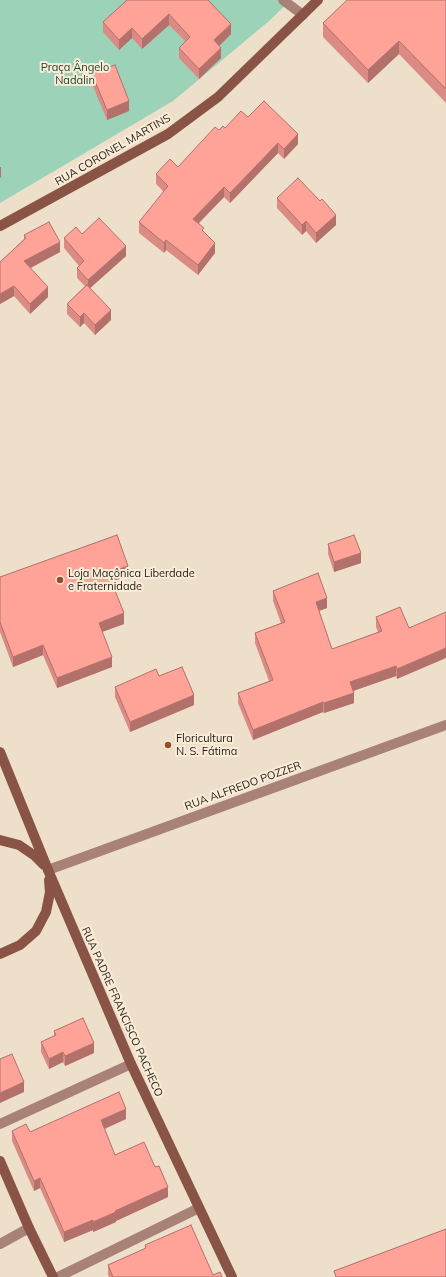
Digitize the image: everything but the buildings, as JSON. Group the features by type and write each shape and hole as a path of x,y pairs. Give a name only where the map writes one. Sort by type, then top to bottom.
{"main road":[{"name":"RUA CORONEL MARTINS","path":"0,226 168,134 218,97 318,0"},
{"name":"RUA PADRE FRANCISCO PACHECO","path":"0,752 48,870 131,1064 232,1277"},
{"path":"0,840 24,848 35,856 48,870 50,892 46,912 36,931 20,945 0,954"},
{"path":"0,1161 29,1228 54,1277"}],"street":[{"path":"283,0 302,15"},
{"name":"RUA ALFREDO POZZER","path":"48,870 446,725"},
{"path":"0,1124 131,1064"},
{"path":"58,1277 199,1208"},
{"path":"0,1244 29,1228"}],"green space":[{"name":"Praça Ângelo Nadalin","path":"0,0 291,0 269,21 173,101 0,203"}],"place":[{"name":"Loja Maçônica Liberdade e Fraternidade","path":"60,580"},
{"name":"Floricultura N. S. Fátima","path":"168,745"}]}
